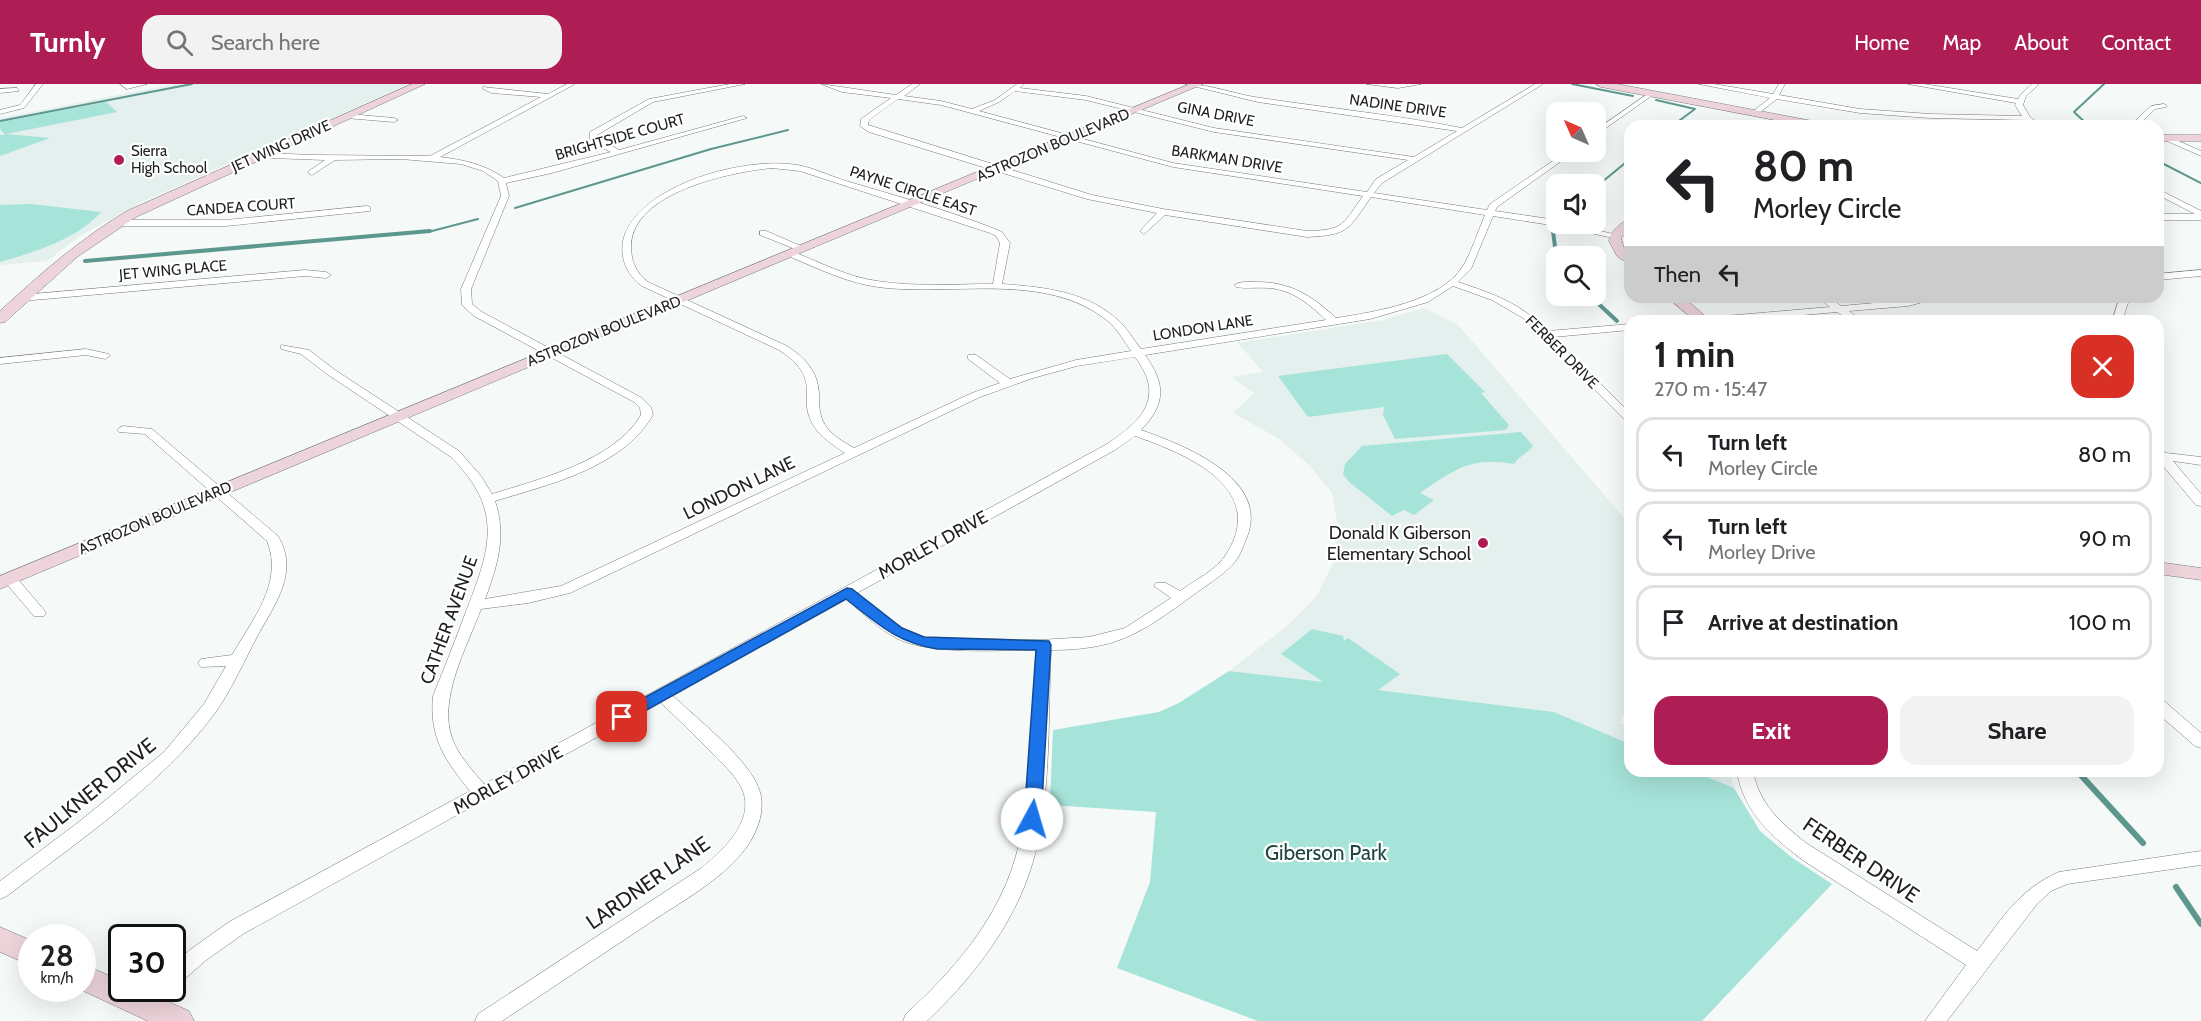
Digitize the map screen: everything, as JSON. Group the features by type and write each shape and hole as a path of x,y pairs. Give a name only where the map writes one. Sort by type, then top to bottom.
{"main road":[{"name":"JET WING DRIVE","path":"0,319 78,247 115,223 420,84"},
{"name":"ASTROZON BOULEVARD","path":"5,581 996,169 1194,84"},
{"path":"1601,84 1789,120"},
{"path":"1748,120 1755,114"},
{"path":"2164,137 2201,138"},
{"path":"1624,229 1615,237 1615,246 1624,255"},
{"path":"1681,303 1696,315"},
{"path":"2164,569 2201,573"},
{"path":"0,939 18,947"},
{"path":"157,1002 179,1021"}],"street":[{"path":"0,112 22,107 40,84"},
{"path":"123,84 127,87 144,84"},
{"path":"430,159 572,84"},
{"path":"618,152 597,142 593,134 645,103 665,96 742,84"},
{"name":"BARKMAN DRIVE","path":"824,84 842,90 934,101 1173,165 1546,221"},
{"path":"917,84 865,119 864,126 1076,194 1163,212 1293,233 1320,234 1345,227 1379,181 1540,84"},
{"path":"973,111 997,101 1021,84"},
{"name":"NADINE DRIVE","path":"1194,84 1258,100 1420,122 1462,130"},
{"path":"1370,84 1398,86 1418,84"},
{"path":"1702,84 1774,98 1885,113 2027,118"},
{"path":"1755,114 1774,98 1782,84"},
{"path":"1911,84 2019,101"},
{"path":"2019,101 2036,84"},
{"path":"485,88 492,91 549,96"},
{"name":"GINA DRIVE","path":"1014,89 1076,96 1214,130 1414,159"},
{"path":"0,91 17,90"},
{"path":"1606,126 1651,94"},
{"path":"2019,101 2020,108 2030,120"},
{"path":"2140,120 2153,107 2164,105"},
{"path":"349,116 394,120"},
{"name":"BRIGHTSIDE COURT","path":"503,181 743,118"},
{"path":"2164,138 2201,154"},
{"path":"262,155 333,158 384,156 430,159 481,167 496,174 506,185 505,196 466,289 465,300 478,314 638,400 645,407 647,415 645,423 632,438 581,466 537,484 488,498"},
{"path":"312,173 333,158"},
{"name":"LONDON LANE","path":"478,605 565,590 976,395 1008,382 1076,363 1370,316 1411,306 1437,294 1453,283 1471,261 1489,213 1498,202 1556,162"},
{"name":"PAYNE CIRCLE EAST","path":"680,300 645,284 631,271 627,244 632,228 646,207 667,194 733,172 764,166 793,167 912,203 999,234 1005,243 997,287"},
{"path":"2164,194 2201,215"},
{"name":"CANDEA COURT","path":"115,223 226,223 367,209"},
{"path":"1144,231 1163,212"},
{"path":"2164,217 2201,215"},
{"name":"MORLEY DRIVE","path":"186,966 236,928 1111,447 1145,420 1155,397 1154,378 1113,320 1094,307 1055,294 1026,288 907,287 874,283 848,276 763,233"},
{"name":"BARKMAN DRIVE","path":"1603,234 1615,237"},
{"name":"JET WING PLACE","path":"22,298 305,273 326,275"},
{"path":"2164,276 2201,273"},
{"name":"FERBER DRIVE","path":"1453,283 1484,293 1518,309 1547,334 1624,413"},
{"path":"1239,285 1265,284 1298,292 1334,322"},
{"path":"680,300 783,348 802,361 812,377 813,410 816,420 831,438 854,453"},
{"path":"1831,303 1848,315"},
{"path":"1765,315 1908,303"},
{"path":"1547,334 1624,328"},
{"name":"CATHER AVENUE","path":"285,347 305,352 455,454 471,469 488,498 493,512 495,547 478,605 441,696 439,718 442,738 450,753 482,794"},
{"path":"0,361 86,352 105,356"},
{"path":"972,357 1008,382"},
{"name":"FAULKNER DRIVE","path":"0,891 150,776 170,756 210,708 276,590 281,573 279,554 273,539 263,528 148,431 123,430"},
{"path":"847,592 897,631 921,642 937,644 1081,644 1122,634 1142,625 1221,568 1233,554 1241,536 1244,518 1241,502 1218,471 1188,451 1133,431"},
{"path":"2164,456 2201,461"},
{"path":"2164,460 2201,502"},
{"name":"ASTROZON BOULEVARD","path":"5,581 39,613"},
{"path":"1161,586 1180,597"},
{"path":"913,1021 961,974 985,941 1005,907 1020,874 1030,838 1035,800 1044,645"},
{"path":"206,663 237,660"},
{"name":"LARDNER LANE","path":"485,1021 690,886 723,860 736,847 748,828 753,806 749,786 737,770 662,695"},
{"path":"2164,710 2201,742"},
{"name":"FERBER DRIVE","path":"1745,777 1745,782 1754,800 1786,838 1810,856 1979,963"},
{"path":"1935,1021 2030,898 2045,886 2065,877 2201,858"}],"shaded area":[{"name":"Sierra High School","path":"175,84 409,84 142,202 80,236 47,261 0,265 0,118"},
{"name":"Donald K Giberson Elementary School","path":"1424,308 1458,325 1624,518 1624,713 1620,723 1624,725 1624,741 1554,712 1229,671 1286,627 1317,596 1334,561 1338,526 1332,493 1310,466 1278,438 1233,413 1254,393 1231,377 1263,372 1238,343 1383,320"},
{"path":"1707,777 1731,777 1734,788"}],"green space":[{"path":"106,102 117,112 6,134 50,138 0,156 0,135 5,135 0,129 0,122"},
{"path":"31,204 101,212 91,222 54,244 0,262 0,205"},
{"path":"1447,354 1485,392 1481,393 1509,425 1506,430 1395,439 1383,415 1384,407 1308,417 1278,376"},
{"path":"1521,432 1533,446 1514,464 1475,463 1454,471 1420,493 1434,500 1414,515 1404,510 1392,516 1349,482 1343,474 1345,464 1362,446"},
{"name":"Giberson Park","path":"1312,629 1343,636 1344,641 1348,638 1400,674 1378,690 1554,712 1624,741 1624,777 1707,777 1734,788 1760,831 1791,857 1832,884 1702,1021 1258,1021 1117,968 1150,882 1156,812 1050,805 1053,730 1159,712 1179,703 1229,671 1323,682 1281,654"}],"waterway":[{"path":"0,121 192,84"},
{"path":"1572,84 1633,96"},
{"path":"2083,120 2074,112 2104,84"},
{"path":"1656,100 1695,109 1680,120"},
{"path":"515,208 711,149 788,130"},
{"path":"1606,179 1624,164"},
{"path":"2164,164 2201,183"},
{"path":"413,233 432,231 478,219"},
{"path":"85,261 430,231"},
{"path":"1553,234 1555,246"},
{"path":"1601,306 1617,321"},
{"path":"2082,777 2143,843"},
{"path":"2176,887 2201,924"}],"place":[{"name":"Sierra High School","path":"119,160"},
{"name":"Donald K Giberson Elementary School","path":"1483,543"}],"route":[{"path":"622,717 847,592 897,631 921,642 1044,645 1032,819"}]}
